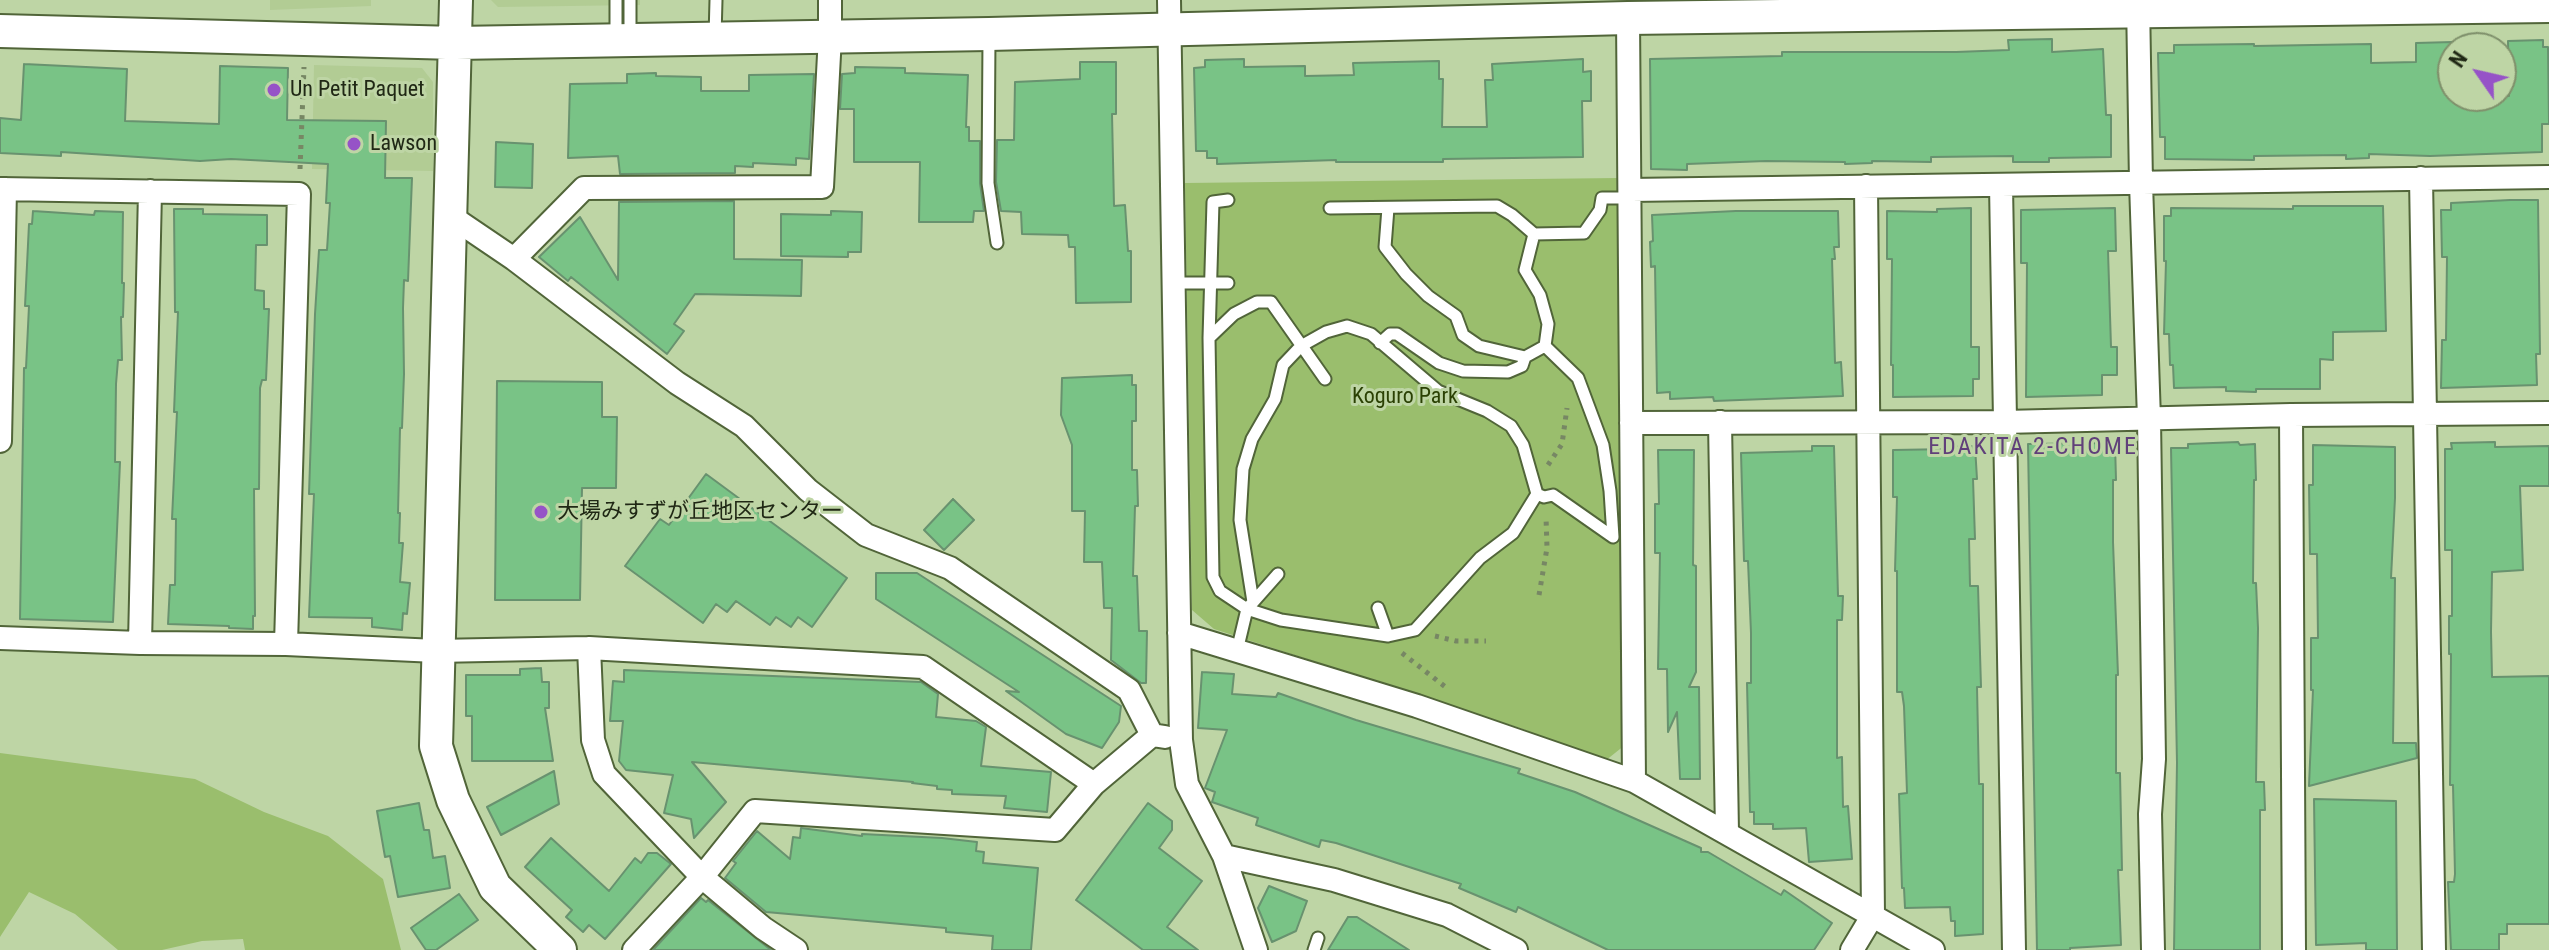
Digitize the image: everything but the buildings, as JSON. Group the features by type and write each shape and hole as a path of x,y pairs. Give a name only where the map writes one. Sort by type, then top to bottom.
{"street":[{"path":"456,0 452,217 436,651 436,746 453,800 495,887 560,950"},
{"path":"514,259 584,188 822,187 830,0"},
{"path":"0,31 456,43 989,34 1169,14 2448,4 2549,6"},
{"path":"2138,6 2149,419 2154,759 2150,814 2153,950"},
{"path":"1628,9 1634,781"},
{"path":"1169,14 1181,740 1187,784 1224,856 1256,950"},
{"path":"1630,194 1866,186 2549,177"},
{"path":"2421,178 2434,950"},
{"path":"2001,185 2014,950"},
{"path":"1852,950 1873,915 1866,186"},
{"path":"0,441 2,189 299,194 286,644"},
{"path":"140,643 150,191"},
{"path":"452,217 514,259 677,383 744,426 808,490 866,535 950,568 1129,690 1152,735"},
{"path":"1631,423 2004,422 2549,413"},
{"path":"2291,415 2294,950"},
{"path":"1720,422 1727,832"},
{"path":"1179,633 1417,706 1634,781 1933,950"},
{"path":"0,638 286,644 436,651 589,648 923,667 1094,784"},
{"path":"589,648 593,740 604,774 702,877 763,928 796,950"},
{"path":"634,950 702,877 755,811 1055,830 1094,784 1152,735 1181,740"},
{"path":"1224,856 1334,880 1447,915 1516,950"}],"lane":[{"path":"616,0 623,40"},
{"path":"623,40 630,0"},
{"path":"715,37 716,0"},
{"path":"989,34 988,183 997,243"},
{"path":"1330,208 1497,206 1534,234 1584,233 1600,210 1602,198 1630,194"},
{"path":"1228,200 1213,202 1209,338 1213,577 1220,591 1281,620 1388,636 1415,630 1472,565 1513,533 1539,492"},
{"path":"1388,208 1385,247 1428,296 1456,316 1463,335 1479,346 1525,357 1545,346"},
{"path":"1534,234 1525,270 1540,295 1548,324 1545,346"},
{"path":"1172,283 1228,283"},
{"path":"1209,338 1234,314 1257,302 1271,302 1325,379"},
{"path":"1237,651 1250,606 1240,520 1243,469 1252,439 1275,399 1283,365 1301,346 1326,332 1347,326 1371,334 1438,391 1487,411 1511,426 1523,445 1539,492"},
{"path":"1380,343 1390,334 1397,334 1439,363 1463,371 1508,372 1522,366 1525,357"},
{"path":"1539,492 1553,495 1613,537 1603,445 1578,378 1545,346"},
{"path":"1250,606 1278,574"},
{"path":"1378,608 1388,636"},
{"path":"1314,950 1318,938"}],"path":[{"path":"299,194 305,38"},
{"path":"1539,595 1547,548 1539,492 1562,444 1568,406"},
{"path":"1415,630 1456,641 1486,641"},
{"path":"1388,636 1399,650 1456,695"}],"shaded area":[{"path":"270,0 371,0 371,6 270,10"},
{"path":"491,0 640,0 640,5 498,7"},
{"path":"314,65 422,68 433,82 433,171 312,169"}],"green space":[{"name":"Koguro Park","path":"1618,178 1625,745 1605,761 1520,728 1214,629 1192,610 1185,183"},
{"path":"0,753 195,779 264,812 328,836 383,879 401,950 245,950 243,939 202,941 162,950 118,950 75,914 29,892 0,937"}],"place":[{"name":"Un Petit Paquet","path":"274,90"},
{"name":"Lawson","path":"354,144"},
{"name":"大場みすずが丘地区センター","path":"541,512"}],"district":[{"name":"EDAKITA 2-CHOME","path":"2033,448"}]}
